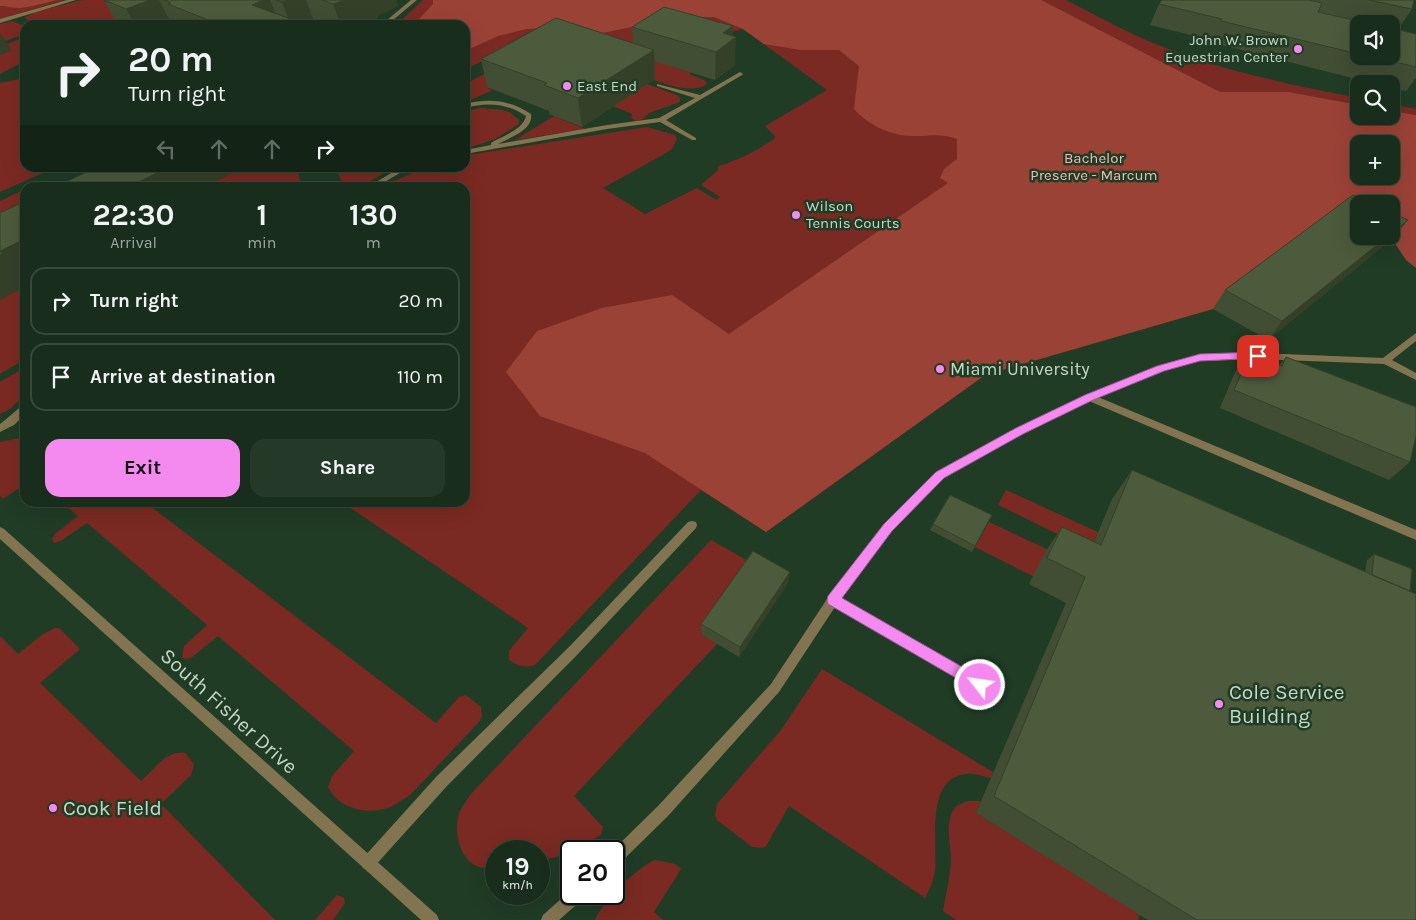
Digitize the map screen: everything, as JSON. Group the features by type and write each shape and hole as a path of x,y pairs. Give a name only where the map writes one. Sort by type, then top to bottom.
{"street":[{"path":"0,21 73,0"},
{"path":"390,20 414,0"},
{"path":"470,151 607,127 661,120 740,74"},
{"path":"659,85 700,97"},
{"path":"470,105 490,101 501,102 521,109 529,115 528,121 522,128 486,148"},
{"path":"661,120 694,139"},
{"path":"380,182 398,172"},
{"path":"1385,361 1416,336"},
{"path":"625,848 663,811 775,688 833,600 888,527 940,475 1020,431 1089,398 1161,369 1200,358 1258,356 1385,361 1416,377"},
{"path":"1089,398 1416,535"},
{"path":"0,428 11,422 20,413"},
{"path":"368,863 442,781 574,650 692,525"},
{"name":"South Fisher Drive","path":"0,532 432,920"},
{"path":"833,600 997,694"},
{"path":"548,920 565,905"}],"green space":[{"path":"0,0 65,0 0,19"},
{"path":"0,0 56,0 20,8 0,6"},
{"path":"82,0 259,0 257,20 241,20 185,1 137,20 29,20 24,18 35,12"},
{"name":"Bachelor Preserve - Marcum","path":"423,0 1066,0 1134,35 1196,59 1250,75 1350,96 1350,125 1400,125 1400,106 1416,109 1416,248 1400,243 1400,195 1350,195 1350,208 985,375 766,532 701,490 536,664 522,666 509,660 509,651 528,628 349,507 470,507 470,182 391,182 415,172 470,172 470,155 647,127 675,135 677,139 672,149 603,188 645,214 697,188 716,200 720,197 701,185 718,170 718,166 747,155 774,139 775,136 765,126 827,90 743,29 635,55 691,72 689,74 706,81 707,84 702,87 681,88 654,80 488,88 493,90 470,99 470,81 496,68 482,61 470,67 470,20 401,20"},
{"name":"Bachelor Preserve - Marcum","path":"433,0 1041,0 1220,92 1288,92 1350,103 1350,125 1400,125 1400,112 1416,115 1416,268 1406,260 1396,245 1400,245 1400,195 1350,195 1350,208 1339,214 1213,309 985,375 766,532 645,453 540,416 506,372 537,331 602,308 672,295 729,334 948,183 940,178 944,169 957,159 957,139 941,135 914,136 897,134 873,125 866,120 854,109 859,66 839,50 801,50 764,44 743,29 714,17 677,18 597,34 555,27 527,29 498,36 470,49 470,20 419,20 433,4"},
{"path":"12,21 20,24 20,36 0,43 0,24"},
{"path":"20,39 20,64 0,74 0,55 2,46"},
{"path":"20,79 20,172 45,172 0,192 0,83"},
{"path":"647,84 677,95 680,98 680,102 649,113 643,119 636,121 631,118 632,114 613,106"},
{"path":"480,108 509,112 519,120 519,124 495,139 470,147 470,110"},
{"path":"554,116 585,129 515,140"},
{"path":"233,172 299,172 300,182 214,182"},
{"path":"338,172 384,172 368,182 344,182 340,179"},
{"path":"20,191 20,221 0,224 0,201"},
{"path":"20,289 20,362 0,374 0,300"},
{"path":"20,370 20,399 10,409 0,414 0,382"},
{"path":"20,438 20,487 3,499 0,495 0,442"},
{"path":"1006,490 1098,532 1090,550 998,505"},
{"path":"67,507 151,507 436,723 459,697 466,695 481,707 482,716 479,722 411,794 400,802 387,808 370,811 346,805 338,800 328,787 332,776 354,751 218,636 191,658 184,659 182,657 184,646 207,625 87,523 62,540 54,543 52,539 55,534 78,516"},
{"path":"989,522 1083,566 1034,577 975,547"},
{"path":"711,540 752,563 702,634 717,644 574,796 603,827 601,835 592,840 560,840 560,856 550,858 550,840 485,840 485,868 481,868 465,856 461,850 457,834 460,811 470,796"},
{"path":"59,628 80,649 40,683 141,781 166,757 172,754 185,753 194,764 191,775 161,804 275,920 0,920 0,636 18,654 43,634"},
{"path":"822,669 993,772 991,778 968,774 954,778 945,786 939,798 936,812 934,873 932,884 925,898 789,806 766,846 762,848 752,847 717,820 715,815 717,804 781,730"},
{"path":"968,801 981,801 976,813 1140,914 1138,920 956,920 943,911 951,861 949,832 952,812 960,804"},
{"path":"655,860 675,864 681,869 654,912 663,920 595,920 604,905 625,905 625,882 647,864"},
{"path":"337,895 344,898 345,903 333,920 315,920"}],"building":[{"path":"104,0 150,0 126,9"},
{"path":"165,0 263,0 252,5 293,20 208,20 168,4 171,3"},
{"path":"322,0 345,0 333,4"},
{"path":"1162,0 1309,0 1322,3 1318,12 1350,19 1350,52 1221,21 1222,19 1159,4"},
{"path":"1369,0 1414,0 1412,9"},
{"path":"664,7 733,26 723,33 736,37 716,52 632,27"},
{"path":"556,18 654,50 578,98 544,85 547,83 481,59"},
{"path":"1400,30 1416,34 1416,67 1400,63"},
{"path":"87,172 159,172 139,182 66,182"},
{"path":"1350,197 1350,245 1377,245 1282,321 1225,290"},
{"path":"20,203 20,241 0,251 0,213"},
{"path":"1400,216 1408,220 1400,227"},
{"path":"1250,353 1282,366 1286,357 1416,407 1416,436 1410,462 1234,390"},
{"name":"Cole Service Building","path":"1132,470 1416,594 1416,920 1197,920 994,796 1085,577 1047,558 1062,527 1101,545"},
{"path":"950,495 992,515 975,546 933,524"},
{"path":"753,551 790,572 740,647 701,624"},
{"path":"1374,554 1412,569 1410,591 1372,575"}],"place":[{"name":"John W. Brown Equestrian Center","path":"1298,49"},
{"name":"East End","path":"567,86"},
{"name":"Wilson Tennis Courts","path":"796,215"},
{"name":"Miami University","path":"940,369"},
{"name":"Cole Service Building","path":"1219,704"},
{"name":"Cook Field","path":"53,808"}],"route":[{"path":"980,685 833,600 888,527 940,475 1020,431 1089,398 1161,369 1200,358 1258,356"}]}
